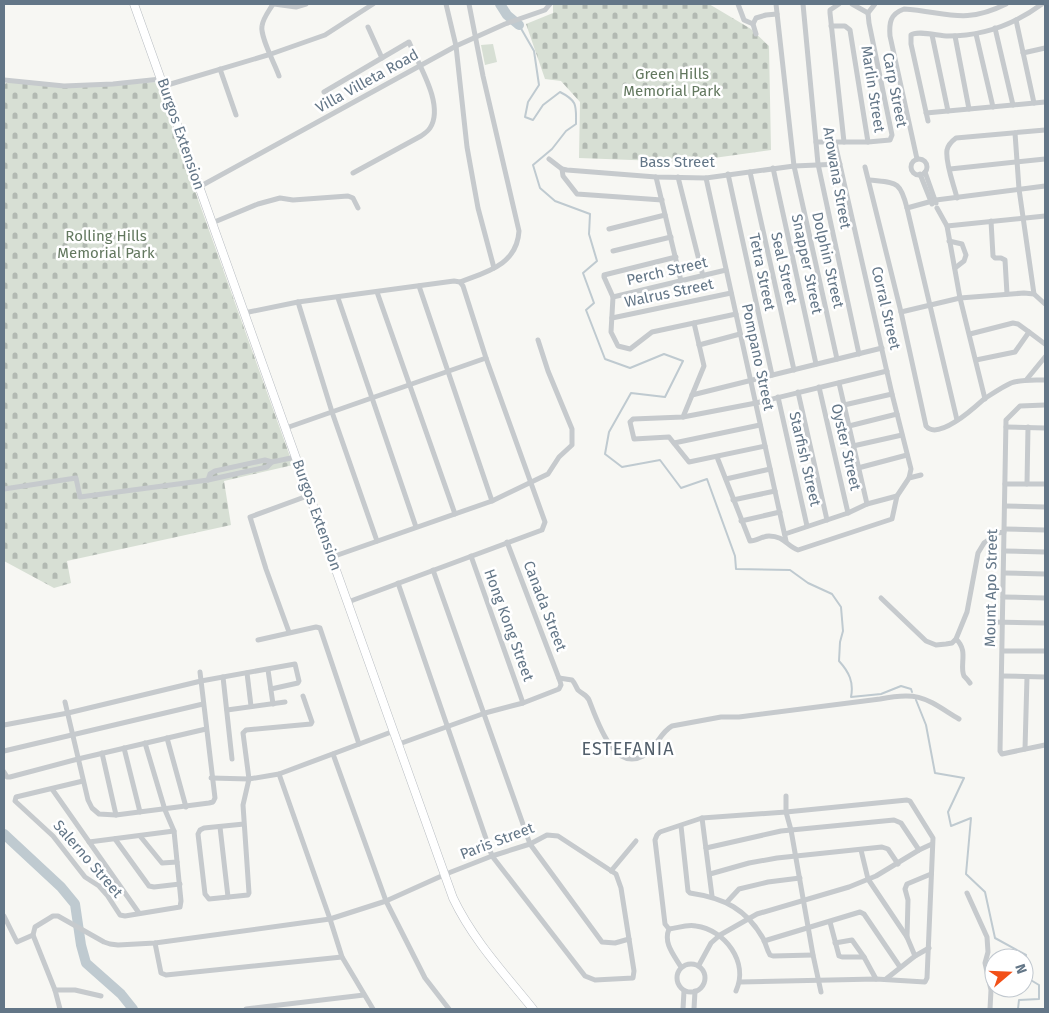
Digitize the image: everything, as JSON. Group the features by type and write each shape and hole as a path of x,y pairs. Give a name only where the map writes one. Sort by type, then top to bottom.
{"main road":[{"name":"Burgos Extension","path":"134,4 453,898 475,938 533,1009"}],"street":[{"path":"279,76 265,43 261,28 263,20 274,4 296,7 306,4"},
{"path":"4,80 73,86 163,82 220,69 325,35 373,4"},
{"path":"446,4 456,46 468,147 478,208 494,268"},
{"path":"244,313 298,302 454,281 460,282 504,263 518,240 519,231 469,4"},
{"name":"Villa Villeta Road","path":"199,187 456,46 476,36 545,10 550,4"},
{"path":"738,4 744,20 753,24 756,34"},
{"name":"Dolphin Street","path":"776,4 794,166 837,359"},
{"name":"Arowana Street","path":"803,4 818,164 859,354"},
{"path":"839,4 830,10 844,142"},
{"path":"852,4 868,12 875,4"},
{"path":"917,159 890,36 889,24 893,15 904,9 962,17 978,15 1006,4"},
{"path":"928,121 910,38 913,32 955,36 976,34 1016,20 1042,4"},
{"name":"Carp Street","path":"816,142 890,140 892,135 871,36 868,12"},
{"path":"753,24 760,16 777,14"},
{"path":"1016,20 1034,103"},
{"name":"Marlin Street","path":"831,26 845,26 852,35 868,142"},
{"path":"368,27 382,58"},
{"path":"995,28 1013,105"},
{"path":"976,34 993,107"},
{"path":"932,35 948,111"},
{"path":"955,36 969,109"},
{"path":"324,92 409,42 430,88 434,103 434,120 430,128 422,136 353,173"},
{"path":"1023,53 1045,48"},
{"path":"220,69 236,115"},
{"path":"926,113 1045,102"},
{"path":"957,198 947,150 951,142 956,138 1045,130"},
{"path":"1015,133 1022,218 1034,294 1045,304"},
{"name":"Corral Street","path":"835,142 892,394 911,469 909,478"},
{"path":"548,159 562,169 563,176 577,194 662,200"},
{"path":"917,159 912,164 912,168 914,172 922,173"},
{"path":"917,159 925,162 927,166 922,173"},
{"path":"950,169 1045,159"},
{"name":"Bass Street","path":"562,169 706,178 773,168 840,164"},
{"name":"Snapper Street","path":"773,168 816,364"},
{"path":"865,168 901,312 926,426 929,430 934,431 957,420 1008,384 1027,379 1045,380"},
{"name":"Seal Street","path":"750,172 794,370"},
{"path":"922,173 947,226 960,298 986,399"},
{"name":"Tetra Street","path":"728,174 772,375"},
{"path":"656,176 681,281"},
{"path":"678,177 703,276"},
{"name":"Pompano Street","path":"706,178 786,540"},
{"path":"868,180 886,182 900,187 903,192 957,420"},
{"path":"907,208 934,201 1045,186"},
{"path":"212,223 258,204 280,198 293,200 348,196 353,198 358,208"},
{"path":"609,229 665,215"},
{"path":"947,226 1045,216"},
{"path":"991,221 993,256 1004,260 1008,294"},
{"path":"613,251 671,237"},
{"path":"949,241 962,244 966,252 964,261 955,268"},
{"path":"676,257 606,274 604,277 613,297 611,332 618,346 630,349 652,332 736,314"},
{"name":"Perch Street","path":"613,297 726,270"},
{"path":"348,602 542,530 544,527 545,522 460,282"},
{"path":"419,286 492,501"},
{"path":"377,292 455,514"},
{"name":"Walrus Street","path":"612,318 731,293"},
{"path":"901,312 960,298 1034,294"},
{"path":"338,298 416,527"},
{"path":"298,302 332,412 377,541"},
{"path":"683,416 704,366 694,323"},
{"path":"970,334 1013,323 1018,324 1045,344"},
{"path":"976,360 1015,352 1030,332"},
{"path":"699,345 740,334"},
{"path":"332,557 492,501 548,474 559,458 572,445 573,438 572,429 548,371 538,340"},
{"path":"692,395 882,348"},
{"path":"1027,379 1045,357"},
{"path":"286,428 486,358"},
{"path":"765,446 689,462 667,436 636,440 632,438 630,422 633,419 683,416 756,403 887,371"},
{"path":"839,383 867,504"},
{"name":"Oyster Street","path":"819,387 848,513"},
{"path":"798,392 827,520"},
{"path":"844,405 892,394"},
{"name":"Starfish Street","path":"778,397 807,526"},
{"name":"Mount Apo Street","path":"1025,750 1002,754 1000,751 1006,420 1020,406 1045,405"},
{"path":"849,426 897,414"},
{"path":"674,443 760,424"},
{"path":"1006,427 1045,428"},
{"path":"1027,484 1028,427"},
{"path":"853,446 902,434"},
{"path":"858,468 907,455"},
{"path":"4,488 76,478 80,498 208,480 267,467 272,462 296,456"},
{"path":"718,457 741,521 750,540 772,536 786,540 794,549 798,550 892,519 898,496 909,478 921,475"},
{"path":"726,479 770,469"},
{"path":"1005,484 1045,484"},
{"path":"733,500 775,491"},
{"path":"289,632 266,569 250,517 310,494"},
{"path":"785,534 848,513 867,504 898,496"},
{"path":"1005,506 1045,506"},
{"path":"741,521 780,512"},
{"path":"881,598 926,641 936,644 952,643 956,639 967,612 978,553 984,543 1004,531 1045,530"},
{"name":"Canada Street","path":"508,542 559,678"},
{"path":"1004,551 1045,552"},
{"name":"Hong Kong Street","path":"471,556 523,703"},
{"path":"433,570 530,844 602,942 615,943 629,939"},
{"path":"1004,573 1045,574"},
{"path":"398,584 492,856"},
{"path":"1003,597 1045,598"},
{"path":"992,622 1045,623"},
{"path":"258,640 289,632 316,627 320,628 359,744"},
{"path":"956,639 960,642 962,649 964,674 970,683"},
{"path":"1003,651 1045,652"},
{"path":"4,725 68,713 201,681 295,664 299,682 296,685 271,689"},
{"path":"268,670 274,704"},
{"path":"66,702 88,800 92,808 99,814 116,815 165,810 213,802 200,672"},
{"path":"247,673 251,706"},
{"path":"1002,676 1045,678"},
{"path":"223,677 232,759"},
{"path":"1028,677 1025,750 1045,745"},
{"path":"399,744 484,714 523,703 559,689 561,685 559,678 572,680 577,689 588,697 600,730 618,754 631,760 646,755 666,729 672,726 721,717 739,717 901,695 922,698 959,719"},
{"path":"244,824 204,828 198,834 205,894 209,899 248,895 249,893 243,805 249,779 243,733 246,730 311,724 312,722 303,696"},
{"path":"227,710 285,702"},
{"path":"4,752 204,704"},
{"path":"4,772 6,777 10,777 206,729"},
{"path":"211,778 249,779 279,774 394,731"},
{"path":"166,738 186,807"},
{"path":"115,839 149,886 180,884 174,831 165,810 145,743"},
{"path":"124,748 140,812"},
{"path":"102,753 116,815"},
{"path":"333,754 386,900 425,978 449,1009"},
{"path":"279,774 342,957 373,1009"},
{"path":"83,781 52,789 139,913"},
{"name":"Salerno Street","path":"52,789 14,798 17,804 53,836 85,878 103,890 120,915 180,907 180,884"},
{"path":"786,796 786,812 792,830 820,992"},
{"path":"681,967 668,946 667,940 669,929 665,924 655,840 660,832 702,818 907,800 913,804 932,838 929,948 927,978 925,982 886,979 740,982"},
{"path":"702,818 712,896"},
{"path":"706,848 751,837 792,830 898,820 919,850"},
{"path":"681,826 688,891 690,893 712,896 727,902 750,919 764,941 768,952 773,956 813,955"},
{"path":"220,827 228,897"},
{"path":"89,842 174,831"},
{"name":"Paris Street","path":"33,935 35,927 53,916 63,918 104,942 118,945 155,943 330,919 386,900 492,856 530,844 547,835 558,836 616,874 621,888 629,939 634,976 631,980 596,980 584,976 492,856"},
{"path":"140,836 162,863 177,862"},
{"path":"611,871 636,841"},
{"path":"699,965 711,943 750,919 770,909 805,901 849,887 898,864 932,844"},
{"path":"710,874 748,863 796,856 885,848 888,849 898,864"},
{"path":"861,850 868,879 906,937 915,956"},
{"path":"906,937 908,900 905,889 907,884 931,874"},
{"path":"727,902 739,889 768,882 800,878"},
{"path":"967,893 987,937 988,952 985,963 991,990 990,1009"},
{"path":"764,941 860,912 864,914 900,968"},
{"path":"4,916 17,942 33,935 55,990 60,1009"},
{"path":"830,922 837,953 842,957 864,958"},
{"path":"669,929 697,926 713,930 726,939 736,956 740,970 740,982 736,991"},
{"path":"835,943 852,940 876,979"},
{"path":"155,943 161,972 166,976 342,957"},
{"path":"886,979 915,956 929,948"},
{"path":"688,964 699,965 704,973 704,983 700,989 695,991 684,991 677,984 676,980 681,967 688,964"},
{"path":"55,990 75,990 101,996"},
{"path":"683,1009 684,991"},
{"path":"694,1009 695,991"},
{"path":"246,1009 364,995"}],"green space":[{"name":"Green Hills Memorial Park","path":"553,4 709,4 751,29 769,46 771,150 685,162 579,158 580,102 561,81 545,79 526,24 553,13"},
{"path":"493,44 497,62 485,65 481,45"},
{"name":"Rolling Hills Memorial Park","path":"10,82 71,88 156,82 293,465 224,481 231,525 67,561 71,583 54,588 4,561 4,84"}],"waterway":[{"path":"500,4 507,15 519,25"},
{"path":"519,25 534,51 539,85 528,102 525,117 533,120 543,105 560,92 570,98 575,105 576,124 566,131 552,149 533,165 540,188 555,201 590,214 589,234 597,261 583,273 594,303 586,310 605,359 630,368 664,354 683,361 665,397 631,393 609,432 605,454 622,467 660,460 681,488 707,479 735,556 736,569 790,570 808,583 832,594 841,607 843,631 840,642 839,661 846,669 850,678 852,687 851,697 881,694 901,686 911,689 912,692"},
{"path":"916,700 926,725 935,773 964,778 948,812 951,826 971,818 966,874 985,892 995,938 1013,948"},
{"path":"4,834 61,887 75,904 81,945 86,963 121,994 133,1009"},
{"path":"1018,1009 1019,1000 1039,999 1039,985 1034,982"}],"district":[{"name":"ESTEFANIA","path":"628,749"}]}
